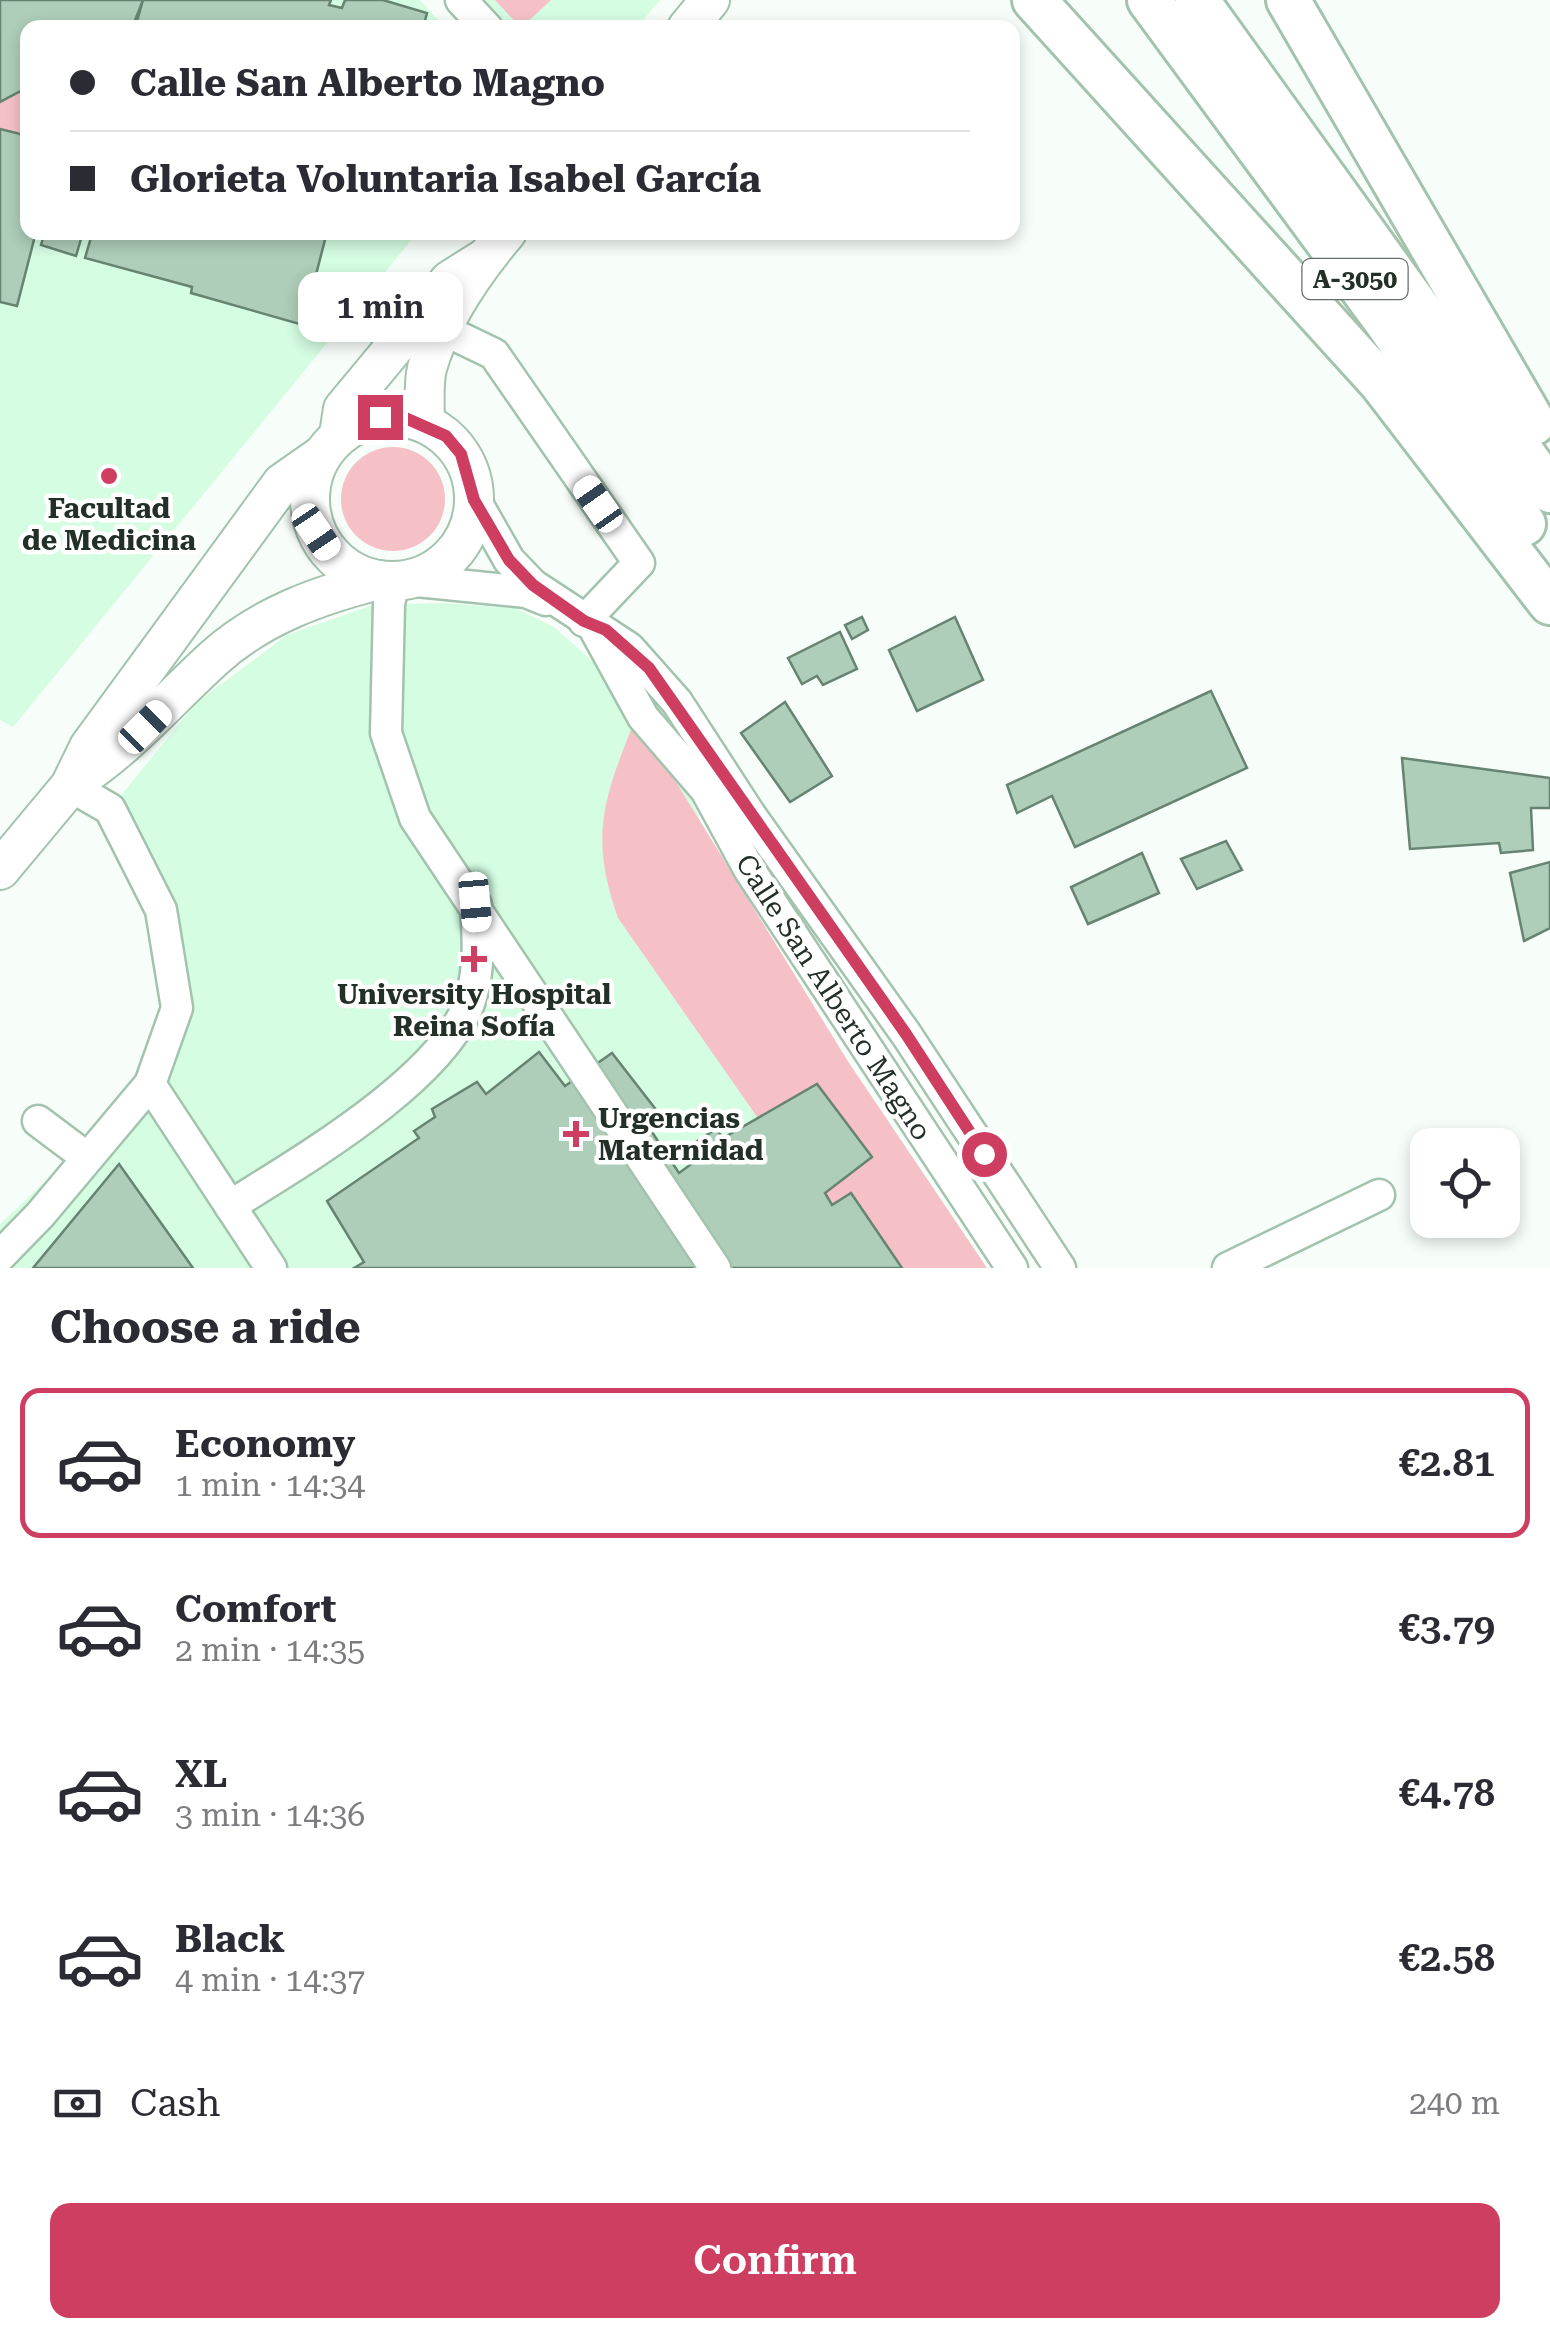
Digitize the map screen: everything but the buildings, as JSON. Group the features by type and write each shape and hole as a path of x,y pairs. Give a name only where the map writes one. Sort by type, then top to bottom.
{"highway":[{"path":"1034,0 1381,383 1550,604"},
{"name":"A-3050","path":"1149,0 1387,324 1550,565"},
{"name":"A-3050","path":"1197,0 1550,492"},
{"path":"1288,0 1550,449"}],"main road":[{"path":"694,20 710,0"},
{"path":"425,424 426,372 442,329 496,246"},
{"path":"393,580 353,571 332,555 316,532 310,506 311,480 343,409 450,280 496,246"},
{"path":"0,870 70,786 89,747 282,483 330,445 380,417 425,424 446,436 461,454 474,500 469,528 455,552 433,570 318,596 270,619 216,656 122,750 70,786"}],"street":[{"path":"461,0 480,20"},
{"path":"442,329 494,354 639,564 580,618"},
{"name":"Calle San Alberto Magno","path":"474,500 509,560 580,618 643,717 706,790 749,869 1012,1268"},
{"path":"393,580 386,732 415,818 475,902 715,1268"},
{"name":"Calle San Alberto Magno","path":"393,580 526,592 606,630 629,648 677,702 906,1034 1060,1268"},
{"path":"0,1256 150,1084 177,1008 160,910 110,809 70,786"},
{"path":"230,1206 334,1140 443,1046 470,1000 480,951 475,902"},
{"path":"150,1084 271,1268"},
{"path":"38,1120 86,1157"},
{"path":"1228,1268 1379,1195"}],"shaded area":[{"name":"Facultad de Medicina","path":"0,0 420,0 438,20 20,20 20,240 411,240 13,727 0,720"},
{"path":"484,0 660,0 643,20 503,20"},
{"path":"495,0 551,0 530,20 514,20"},
{"path":"20,91 20,134 0,129 0,102"},
{"path":"393,447 413,451 430,462 441,479 445,499 441,519 430,536 413,547 393,551 373,547 356,536 345,519 341,499 345,479 356,462 373,451"},
{"name":"University Hospital Reina Sofía","path":"441,603 515,608 554,627 598,666 689,788 713,860 987,1268 0,1268 0,1224 149,1084 177,1008 160,910 110,809 196,703 287,635 373,605"},
{"path":"636,717 849,1063 987,1268 902,1268 851,1193 832,1205 825,1193 871,1156 817,1084 760,1121 618,918 604,862 604,815"}],"place":[{"name":"Facultad de Medicina","path":"109,476"},
{"name":"University Hospital Reina Sofía","path":"474,959"},
{"name":"Urgencias Maternidad","path":"576,1134"}],"route":[{"path":"380,417 403,417 446,436 461,454 471,477 474,500 509,560 562,607 606,630 629,648 677,702 984,1154"}]}
